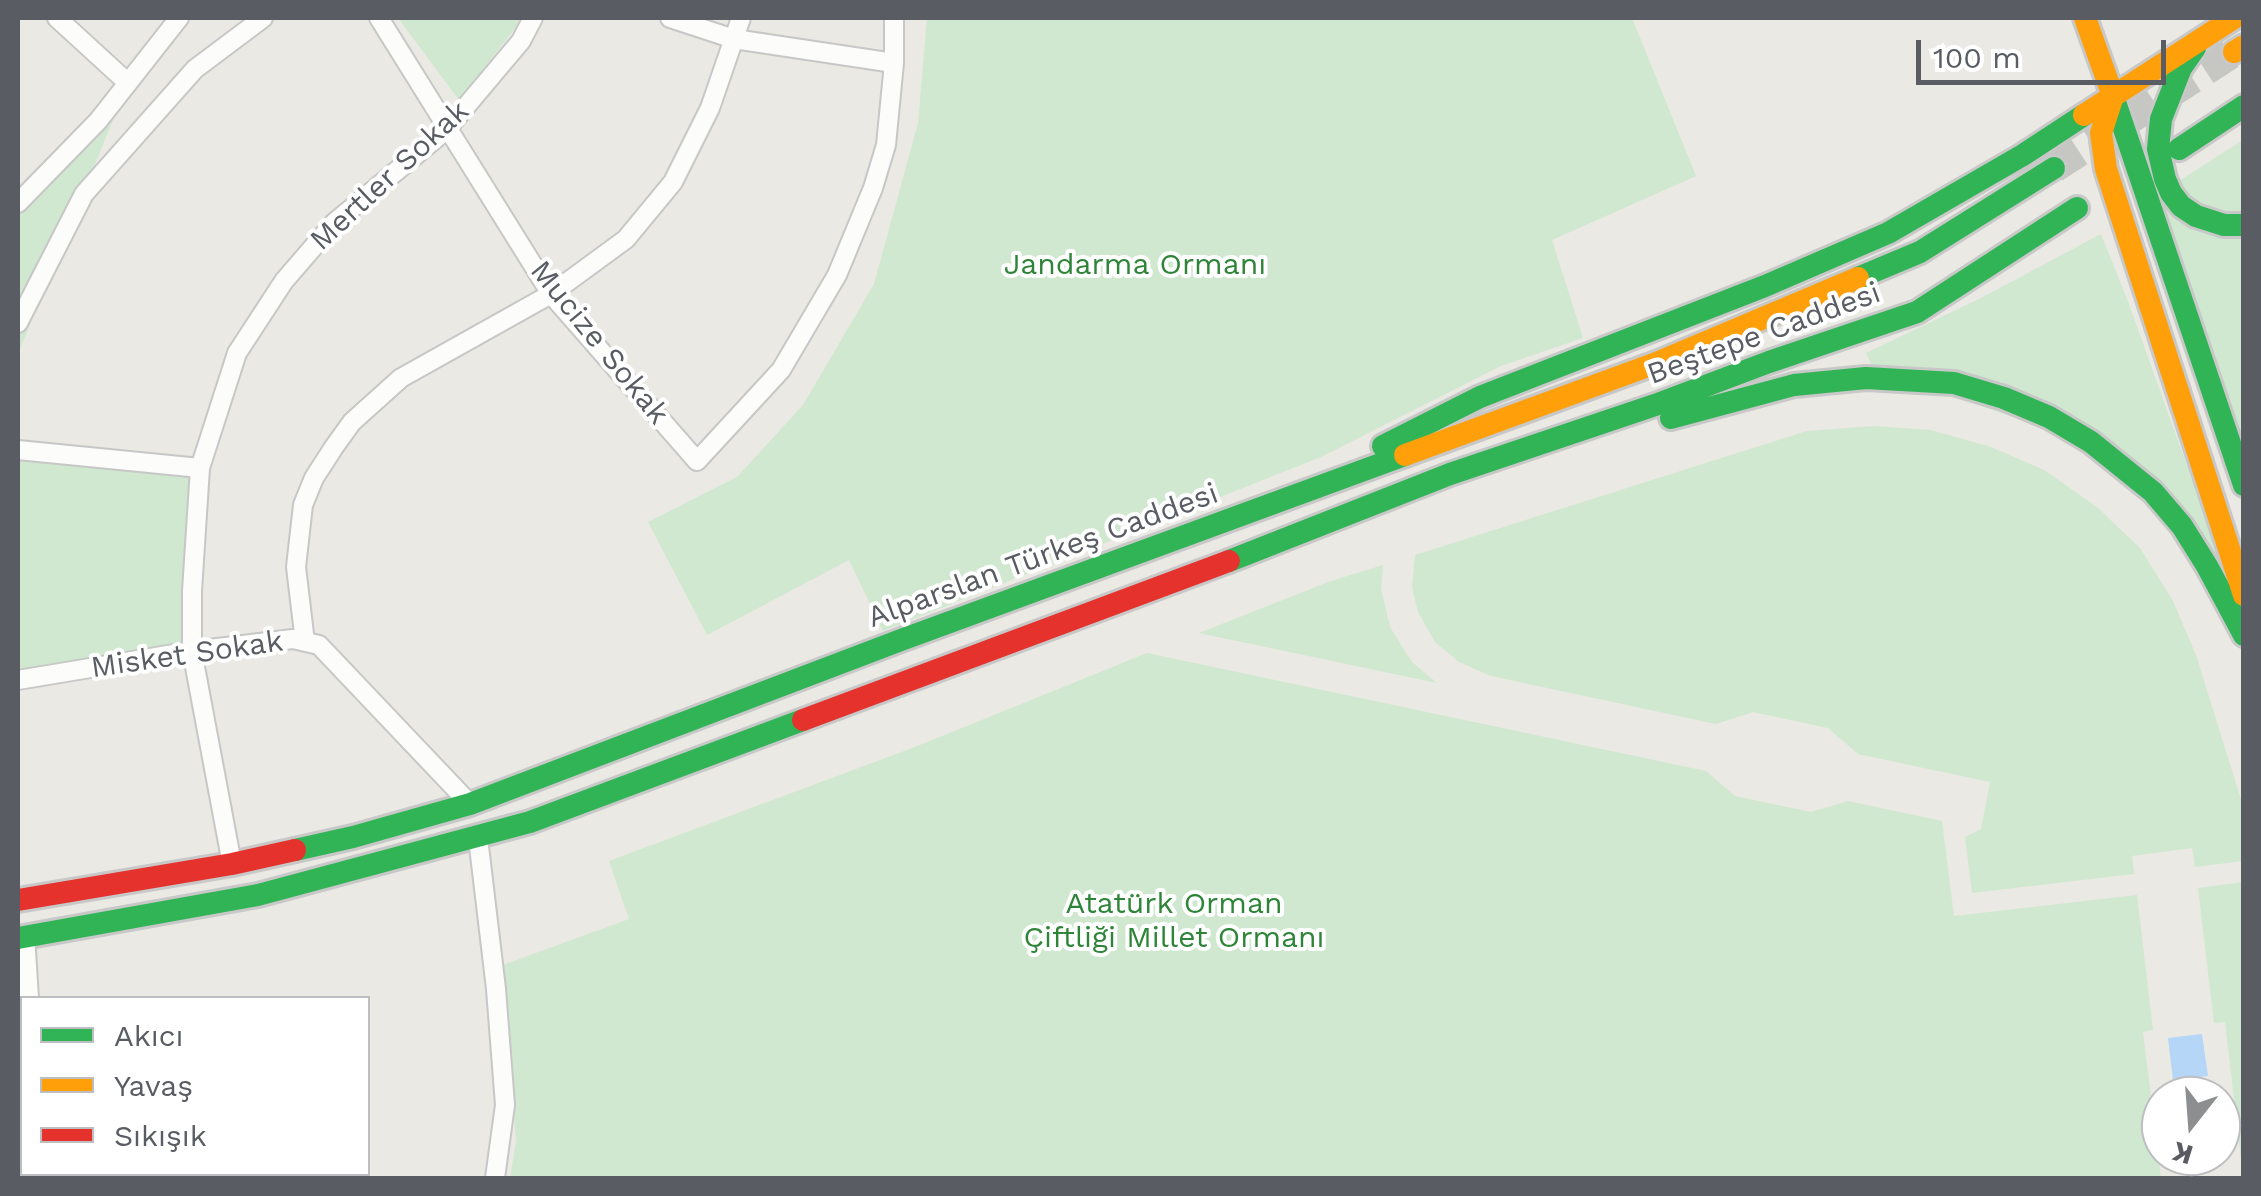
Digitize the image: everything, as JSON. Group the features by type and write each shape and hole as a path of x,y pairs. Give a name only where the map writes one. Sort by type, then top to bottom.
{"main road":[{"path":"2085,18 2244,484"},
{"path":"1278,502 1480,397 1765,286 1888,233 2023,155 2234,18"},
{"path":"2203,38 2173,86 2161,119 2158,149 2170,194 2181,206 2210,222 2244,225"},
{"path":"2113,96 2102,132 2106,169 2244,595"},
{"path":"2179,149 2244,106"},
{"name":"Alparslan Türkeş Caddesi","path":"18,900 232,864 353,837 470,804 901,640 1659,362 1920,252 2054,168"},
{"name":"Beştepe Caddesi","path":"1450,474 1917,312 2078,208"},
{"path":"21,937 258,895 530,822 1282,541 1450,474 1794,385 1866,378 1954,383 2004,398 2049,418 2090,442 2142,482 2182,526 2244,635"}],"street":[{"path":"57,18 128,83"},
{"path":"18,203 98,122 179,18"},
{"path":"18,324 84,194 195,69 263,18"},
{"name":"Mucize Sokak","path":"379,18 552,294 698,461 781,370 837,275 873,188 886,145 894,63"},
{"name":"Mertler Sokak","path":"232,864 192,651 192,591 200,468 237,352 284,281 334,224 446,129 522,41 533,18"},
{"path":"670,18 734,39 894,63 894,18"},
{"path":"305,642 296,567 303,504 334,446 352,422 401,378 552,294 626,239 672,182 710,108 741,18"},
{"path":"18,450 200,468"},
{"name":"Misket Sokak","path":"18,680 192,651 293,639 319,645 470,804"},
{"path":"478,838 505,1105 495,1178"},
{"path":"21,937 29,996"}],"green space":[{"path":"398,18 523,18 459,100"},
{"name":"Jandarma Ormanı","path":"927,18 1632,18 1696,176 1552,240 1583,338 1501,366 1321,457 883,631 849,560 707,635 648,522 737,477 803,405 874,284 918,123"},
{"path":"128,83 18,354 18,197"},
{"path":"2243,140 2243,215 2207,211 2174,184"},
{"path":"2162,197 2243,235 2243,466"},
{"path":"2101,234 2233,593 2132,459 1873,368 1866,353"},
{"path":"1873,426 1931,430 1991,447 2044,470 2097,507 2140,548 2173,601 2196,655 2243,806 2243,861 2195,867 2192,848 2132,856 2134,874 1972,893 1965,837 1981,829 1990,782 1858,754 1828,728 1753,712 1716,724 1491,676 1459,662 1435,642 1418,612 1412,587 1415,555 1807,431"},
{"path":"18,450 200,468 192,651 18,680"},
{"path":"1383,565 1381,589 1390,627 1412,662 1437,683 1199,633 1331,581"},
{"name":"Atatürk Orman Çiftliği Millet Ormanı","path":"1147,653 1706,771 1735,796 1811,812 1848,801 1942,821 1954,916 2137,895 2153,1030 2143,1032 2148,1076 2141,1076 2141,1176 2161,1178 510,1178 516,1141 503,965 629,919 609,861 915,747"},
{"path":"2243,882 2241,1159 2241,1076 2231,1076 2225,1022 2214,1023 2198,888"}],"water":[{"path":"2202,1034 2208,1076 2173,1076 2168,1038"}],"tunnel":[{"path":"2054,168 2234,52"}],"traffic: fast":[{"path":"2195,48 2181,68 2161,119 2158,149 2165,179 2181,206 2196,216 2224,225 2244,225"},
{"path":"2113,96 2244,485"},
{"path":"2179,149 2244,106"},
{"path":"1383,446 1480,397 1765,286 1888,233 2084,115"},
{"path":"1858,278 1920,252 2054,168"},
{"path":"1229,561 1450,474 1917,312 2077,208"},
{"path":"1671,418 1794,385 1866,378 1954,383 2004,398 2049,417 2091,442 2153,492 2182,526 2244,635"},
{"path":"295,850 470,804 1405,455"},
{"path":"18,938 258,895 530,822 803,720"}],"traffic: slow":[{"path":"2085,18 2113,96"},
{"path":"2084,115 2234,18"},
{"path":"2234,52 2244,46"},
{"path":"2113,96 2101,133 2106,169 2244,595"},
{"path":"1405,455 1659,362 1858,278"}],"traffic: jam":[{"path":"803,720 1229,561"},
{"path":"18,900 295,850"}]}
